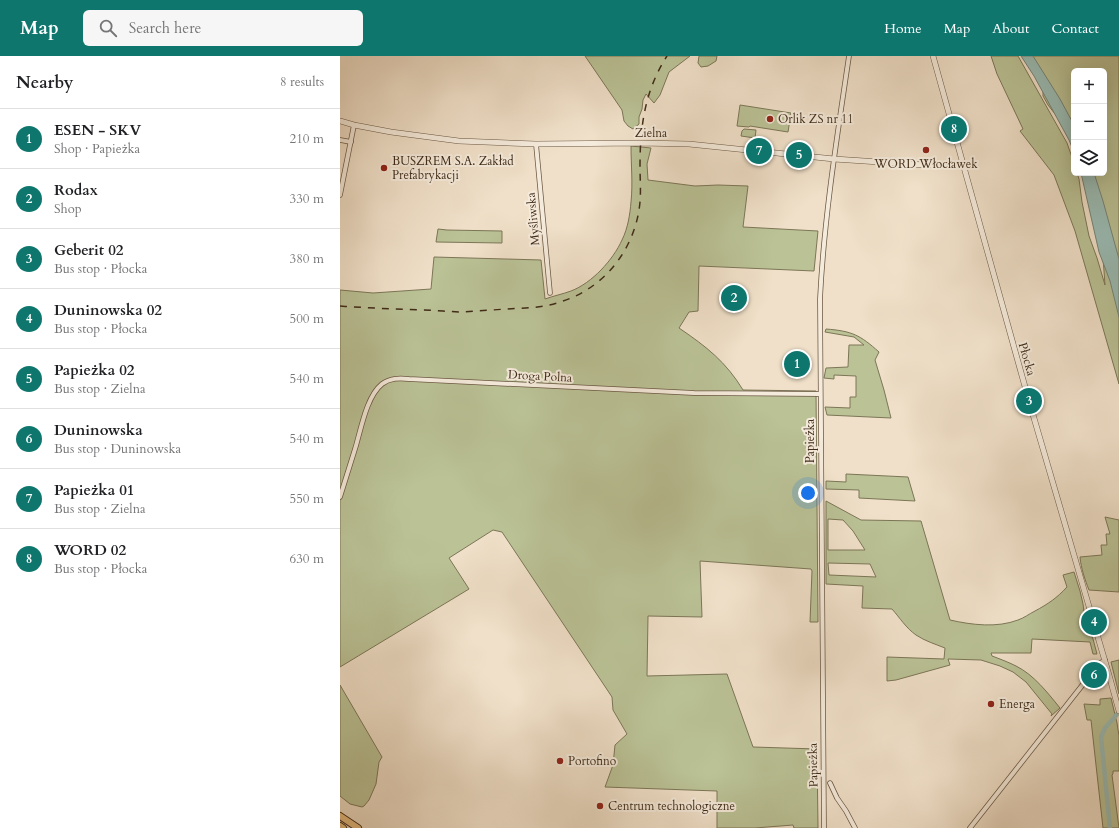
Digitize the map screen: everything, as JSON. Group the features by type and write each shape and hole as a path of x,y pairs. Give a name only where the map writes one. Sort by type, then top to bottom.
{"main road":[{"path":"340,816 358,828"}],"street":[{"name":"Papieżka","path":"824,828 819,322 827,210 849,56"},
{"name":"Płocka","path":"934,56 1029,401 1119,711"},
{"name":"Zielna","path":"340,121 354,126 446,140 536,144 689,144 834,159 931,165 964,164"},
{"path":"340,195 354,126"},
{"path":"340,140 351,142"},
{"name":"Myśliwska","path":"536,144 550,293"},
{"name":"Droga Polna","path":"340,496 371,400 386,381 393,379 422,379 694,393 820,394"},
{"path":"970,828 1098,664 1105,660"},
{"name":"Papieżka","path":"830,783 836,798 846,811 854,828"}],"green space":[{"path":"585,56 690,56 669,72 660,95 654,103 646,94 639,117 639,124 633,129 624,121 622,110"},
{"path":"699,56 717,56 716,61 708,66 701,67 698,63"},
{"path":"991,56 1018,56 1067,143 1071,154 1071,176 1078,176 1079,179 1089,236 1105,285 1103,257 1086,176 1107,176 1107,68 1071,68 1071,142 1062,123 1043,96 1043,88 1022,56 1119,56 1119,384 1075,231 1054,175 1020,131 1023,129 997,74"},
{"name":"Orlik ZS nr 11","path":"740,105 791,113 788,132 750,126 737,126"},
{"path":"744,129 756,130 755,138 741,136"},
{"path":"631,146 651,148 647,164 648,180 695,186 748,186 743,227 818,231 814,271 699,266 698,311 689,312 679,328 723,363 743,390 816,391 818,622 810,622 811,569 700,561 702,617 648,616 647,676 727,674 753,747 817,749 818,828 794,828 793,825 755,828 717,828 717,791 605,787 613,765 615,745 627,734 613,710 612,697 502,532 493,530 449,558 469,589 340,667 340,290 373,293 431,289 434,257 541,260 545,299 579,287 594,277 601,270 618,248 624,235 632,195"},
{"path":"438,229 502,231 502,243 436,242"},
{"path":"826,329 843,331 855,335 879,352 875,360 891,418 827,415 825,407 850,408 850,397 856,397 856,376 834,375 834,379 824,378 826,368 848,367 849,345 864,345 854,337 825,332"},
{"path":"846,474 908,477 915,501 859,498 859,490 826,489 826,481 846,482"},
{"path":"826,501 861,520 921,521 950,620 984,625 1010,623 1044,606 1060,594 1067,587 1063,575 1074,572 1083,604 1085,620 1093,639 1097,654 1093,654 1090,642 1032,639 1031,653 991,653 992,656 1023,670 1040,684 1060,708 1051,716 1052,714 1026,682 1013,672 981,660 948,659 950,665 896,680 887,681 887,657 944,659 945,648 926,641 916,635 906,626 892,609 862,608 863,586 826,584","holes":["828,519 843,520 853,531 865,550 828,550","828,563 870,564 876,577 829,575"]},
{"path":"1105,517 1119,520 1119,592 1089,590 1081,565 1080,557 1102,555 1101,545 1107,545 1106,534 1110,534"},
{"path":"1119,660 1119,694 1111,662"},
{"path":"340,685 382,757 379,762 376,784 369,800 362,807 350,804 340,796"},
{"path":"1111,698 1119,736 1119,771 1113,771 1112,775 1119,828 1103,828 1091,720 1087,720 1084,704 1100,705 1100,699"}],"water":[{"path":"1021,56 1033,56 1060,99 1071,119 1071,145 1069,140 1034,76"},
{"path":"1082,176 1095,176 1119,259 1119,317 1110,281 1099,252"}],"waterway":[{"path":"1110,828 1101,737 1105,728 1119,712"}],"railway":[{"path":"340,306 464,312 528,308 563,301 578,295 593,286 616,263 625,249 637,219 640,202 641,137 645,109 654,82 667,56"}],"place":[{"name":"Orlik ZS nr 11","path":"770,119"},
{"name":"WORD 02","path":"954,129"},
{"name":"WORD Włocławek","path":"926,150"},
{"name":"Papieżka 01","path":"759,151"},
{"name":"Papieżka 02","path":"799,155"},
{"name":"BUSZREM S.A. Zakład Prefabrykacji","path":"384,168"},
{"name":"Rodax","path":"734,298"},
{"name":"ESEN - SKV","path":"797,364"},
{"name":"Geberit 02","path":"1029,401"},
{"name":"Duninowska 02","path":"1094,622"},
{"name":"Duninowska","path":"1094,675"},
{"name":"Energa","path":"991,704"},
{"name":"Portofino","path":"560,761"},
{"name":"Centrum technologiczne","path":"600,806"}]}
